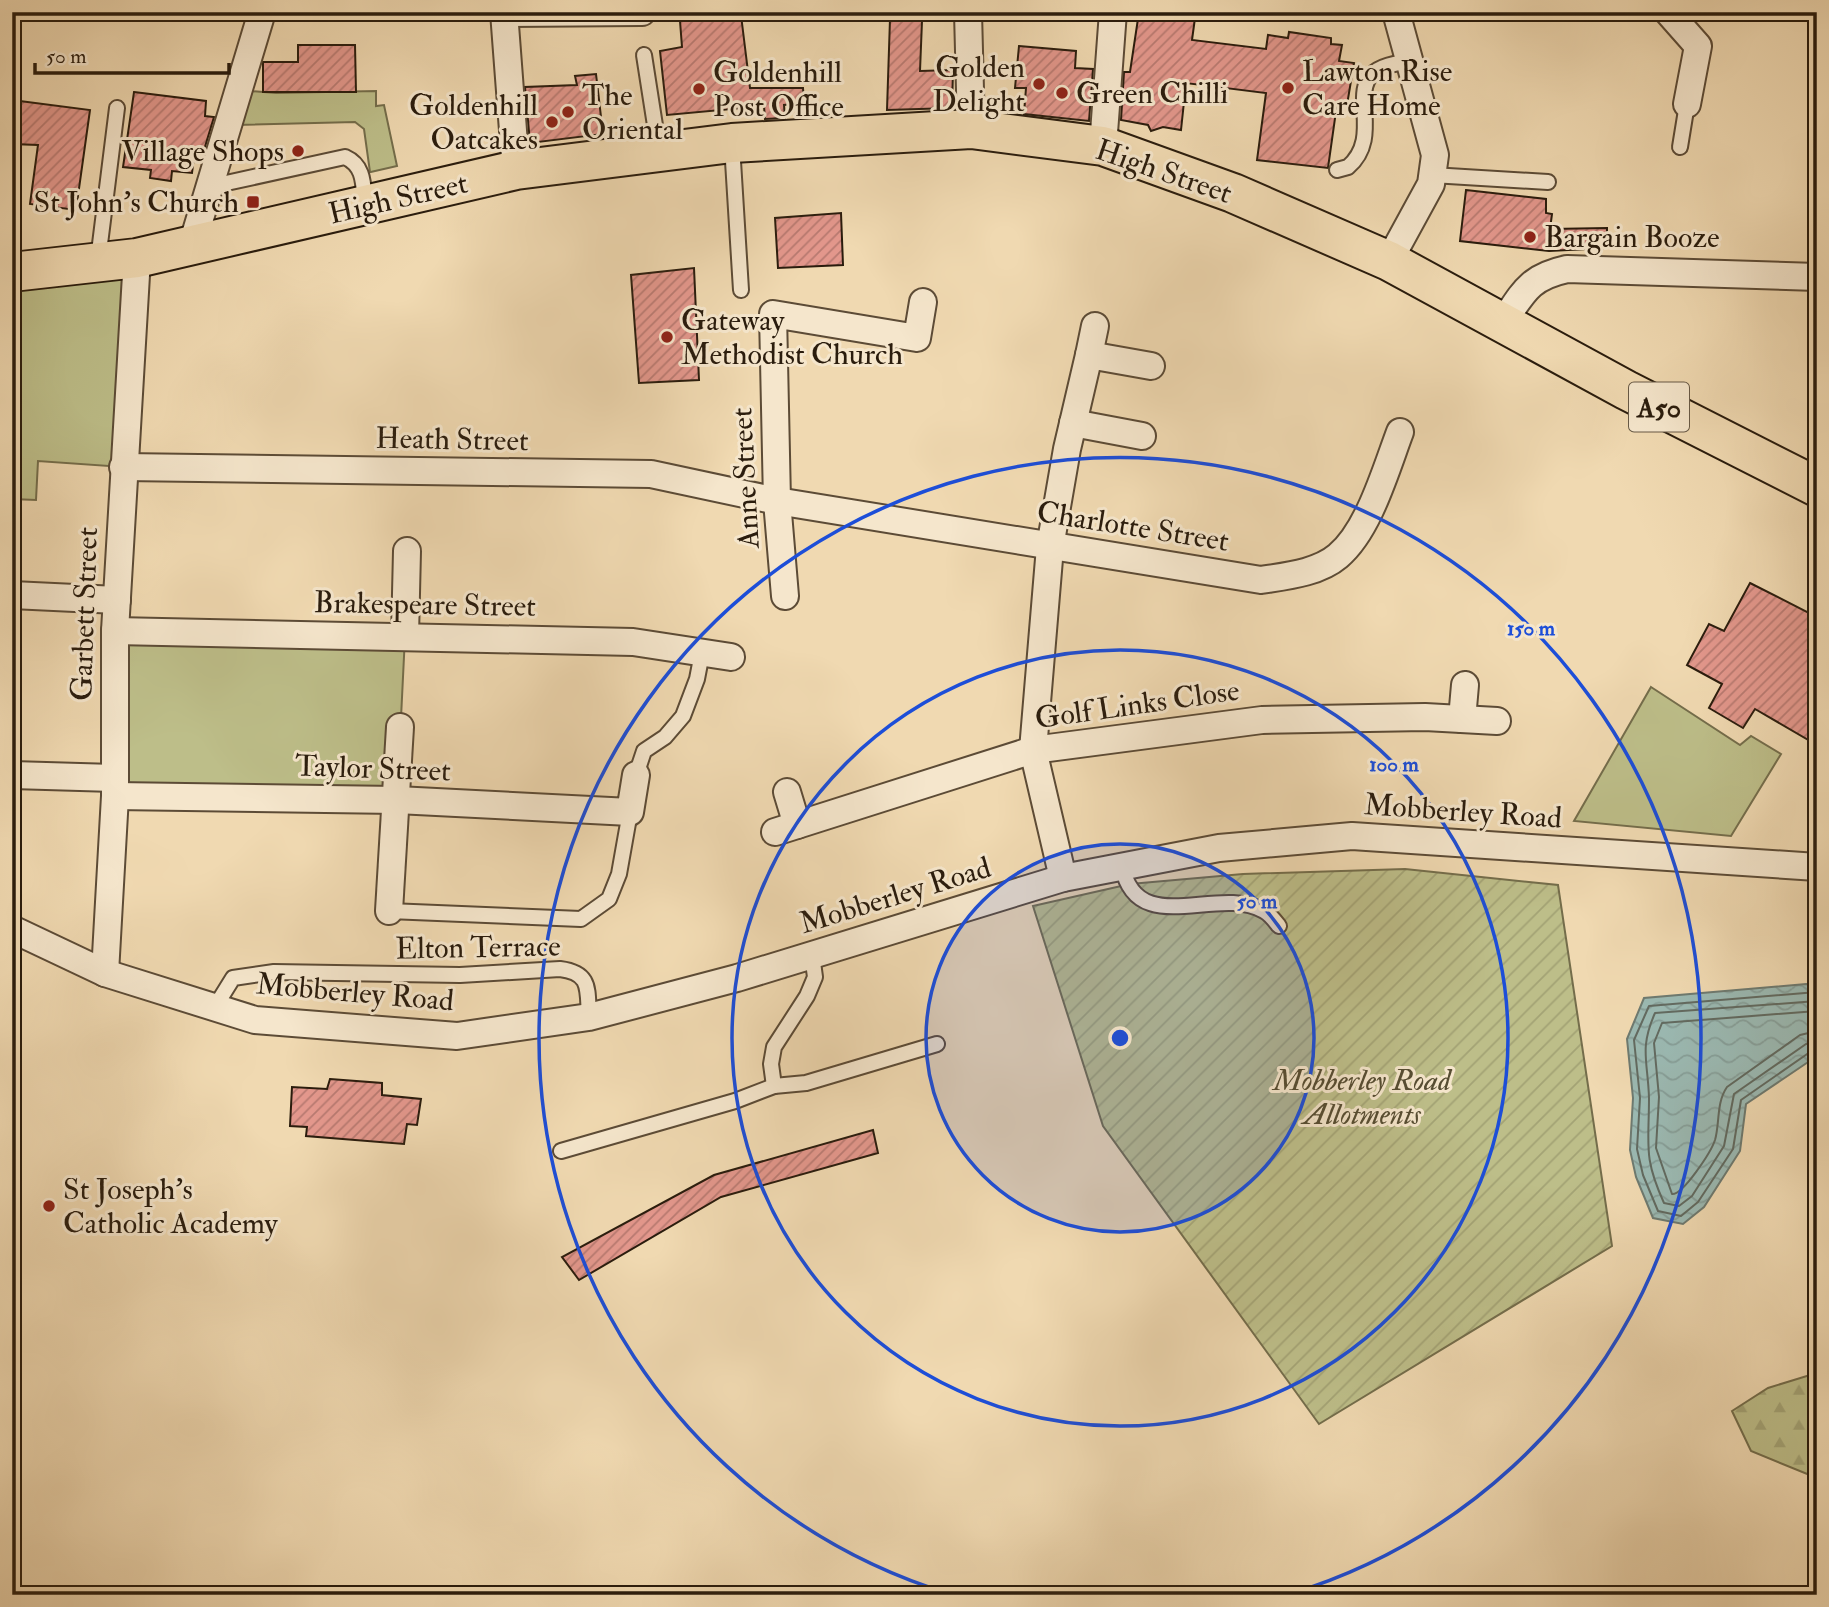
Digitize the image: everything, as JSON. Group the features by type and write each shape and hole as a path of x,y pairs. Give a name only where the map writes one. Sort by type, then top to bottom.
{"main road":[{"name":"High Street","path":"12,272 137,258 516,170 732,144 971,129 1103,146 1233,193 1389,261 1504,321"},
{"name":"A50","path":"1504,321 1626,390 1817,487"}],"street":[{"path":"192,245 262,12"},
{"path":"516,170 504,13 642,12"},
{"path":"968,12 971,129"},
{"path":"1103,146 1113,12"},
{"path":"1389,261 1431,184 1435,155 1396,12"},
{"path":"1668,12 1707,45 1687,104"},
{"name":"Garbett Street","path":"104,973 114,787 115,631 137,258"},
{"path":"1504,321 1526,288 1545,274 1567,269 1817,276"},
{"name":"Anne Street","path":"785,596 768,426 773,314 918,338 922,302"},
{"path":"1063,878 1033,751 1050,547 1073,423 1095,326"},
{"path":"1090,355 1151,366"},
{"path":"1073,423 1142,436"},
{"name":"Charlotte Street","path":"777,501 1262,580 1301,573 1338,556 1362,526 1401,432"},
{"name":"Heath Street","path":"123,467 651,474 777,501"},
{"path":"405,636 407,551"},
{"path":"12,595 117,600"},
{"name":"Brakespeare Street","path":"115,631 632,642 731,657"},
{"path":"1462,719 1465,685"},
{"name":"Golf Links Close","path":"787,792 786,829 1033,751 1262,720 1425,716 1497,720"},
{"path":"388,911 400,727"},
{"name":"Taylor Street","path":"12,775 114,787 630,812"},
{"path":"630,812 636,775"},
{"name":"Mobberley Road","path":"12,929 104,973 255,1020 457,1037 589,1017 812,955 1063,878 1219,848 1352,836 1817,867"}],"lane":[{"path":"644,55 659,153"},
{"path":"1337,170 1348,167 1361,151 1366,110 1365,84 1370,74 1387,64 1410,62"},
{"path":"1680,147 1687,104"},
{"path":"97,262 117,108"},
{"path":"732,144 741,290"},
{"path":"208,187 345,157 354,161 362,174 366,205"},
{"path":"1432,175 1548,182"},
{"path":"636,775 644,751 665,737 683,716 697,679 702,653"},
{"path":"388,911 581,919 609,900 619,874 630,812"},
{"path":"1122,866 1126,885 1134,896 1146,903 1168,907 1234,903 1265,911 1279,926"},
{"path":"775,1086 771,1064 774,1047 815,977 812,955"},
{"name":"Elton Terrace","path":"215,1007 233,978 274,972 373,976 460,975 560,969 576,971 586,982 589,1017"},
{"path":"561,1151 734,1101 775,1086 806,1083 937,1044"}],"green space":[{"path":"249,91 376,91 376,106 384,105 397,166 362,174 370,172 364,129 355,122 237,125"},
{"path":"137,267 123,467 38,461 36,500 12,499 12,281"},
{"path":"115,631 405,636 397,800 115,796"},
{"path":"1651,687 1740,745 1751,736 1781,754 1731,836 1574,821"},
{"name":"Mobberley Road Allotments","path":"1405,869 1558,885 1612,1246 1319,1424 1103,1126 1033,906 1130,884 1243,874"},
{"path":"1810,1375 1817,1376 1817,1478 1751,1451 1732,1411 1768,1388"}],"water":[{"path":"1817,985 1817,1056 1746,1104 1740,1151 1704,1207 1683,1224 1653,1218 1636,1177 1630,1150 1633,1098 1627,1039 1644,998"}],"building":[{"name":"Lawton Rise Care Home","path":"1139,12 1175,12 1176,15 1195,18 1192,40 1266,49 1268,35 1288,38 1289,32 1331,38 1331,44 1342,45 1339,61 1354,63 1347,105 1337,104 1328,168 1257,160 1266,93 1186,83 1181,130 1163,127 1151,131 1148,125 1121,120 1124,72 1130,72"},
{"path":"741,15 750,88 803,88 804,103 784,105 785,118 765,119 764,106 667,115 660,51 682,47 680,21"},
{"path":"890,19 922,21 920,71 953,70 952,108 887,110"},
{"path":"298,45 355,45 356,92 263,92 263,62 298,62"},
{"path":"1019,46 1076,51 1075,68 1093,69 1089,121 1024,114 1026,88 1015,88"},
{"path":"596,74 603,134 530,143 525,87 577,85 575,76"},
{"path":"134,92 206,101 205,116 214,117 204,150 195,149 192,173 172,171 171,181 150,178 151,170 123,167"},
{"path":"12,100 90,110 76,210 30,204 38,145 12,144"},
{"path":"1466,190 1546,199 1546,213 1552,214 1550,229 1607,228 1607,248 1549,251 1460,241"},
{"path":"841,213 843,265 778,268 775,218"},
{"name":"Gateway Methodist Church","path":"694,268 699,380 639,383 631,275"},
{"path":"1750,583 1817,617 1817,745 1755,709 1743,728 1709,708 1722,684 1687,665 1709,624 1724,631"},
{"path":"330,1079 382,1083 382,1095 421,1099 417,1125 407,1124 404,1144 306,1136 307,1127 290,1126 292,1087 327,1089"},
{"path":"873,1130 878,1153 721,1197 579,1280 562,1257 714,1175"}],"place":[{"name":"Golden Delight","path":"1039,84"},
{"name":"Lawton Rise Care Home","path":"1288,88"},
{"name":"Goldenhill Post Office","path":"699,89"},
{"name":"Green Chilli","path":"1062,93"},
{"name":"The Oriental","path":"568,112"},
{"name":"Goldenhill Oatcakes","path":"552,122"},
{"name":"Village Shops","path":"298,151"},
{"name":"St John's Church","path":"253,202"},
{"name":"Bargain Booze","path":"1530,237"},
{"name":"Gateway Methodist Church","path":"667,337"},
{"name":"St Joseph's Catholic Academy","path":"49,1206"}]}
